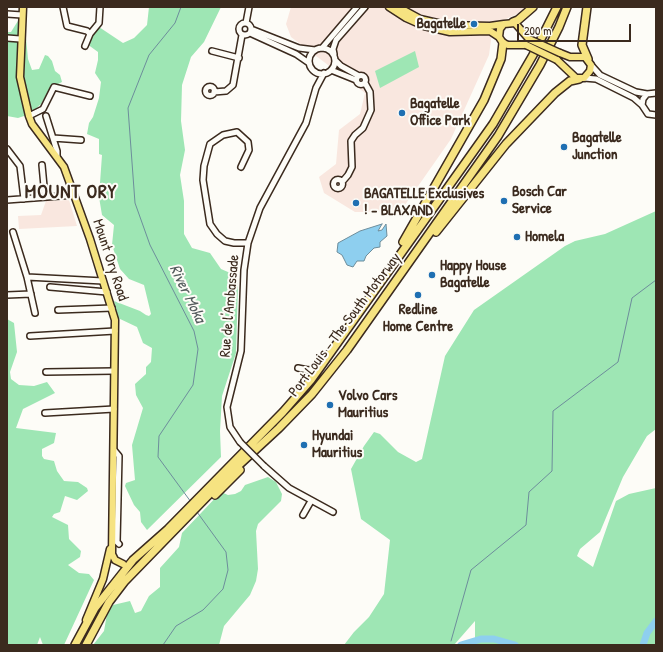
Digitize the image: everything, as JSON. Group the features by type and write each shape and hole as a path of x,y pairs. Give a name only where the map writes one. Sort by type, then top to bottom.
{"highway":[{"path":"513,22 518,20 532,7"},
{"name":"Port Louis – The South Motorway","path":"86,645 109,602 128,578 169,531 225,474 311,380 340,341 391,265 493,124 533,55 557,7"},
{"name":"Port Louis – The South Motorway","path":"225,474 279,428 312,394 392,288 498,136 540,65 559,28 567,7"},
{"path":"586,7 582,45 589,62"},
{"path":"391,265 484,100 501,59 501,40"},
{"path":"392,288 506,144 555,93 570,81 581,78"},
{"path":"94,608 97,599 123,564 169,531 225,474"},
{"name":"Port Louis – The South Motorway","path":"75,645 94,608 133,560 169,531"}],"main road":[{"name":"Mount Ory Road","path":"22,7 20,77 28,116 32,124 64,167 112,308 115,331 112,554 115,560 123,564"},
{"path":"389,7 406,18 429,27 450,32 490,31 508,45 528,42 570,57 582,56 589,62 589,74 581,78 571,75 564,64 528,42 519,26 513,22 490,26 446,25 420,19 398,7"},
{"path":"501,40 500,30 504,24"},
{"name":"Mount Ory Road","path":"83,627 107,566 112,536"}],"street":[{"path":"63,7 67,26 87,31 90,34"},
{"path":"85,46 90,34 99,23 100,7"},
{"path":"249,7 246,23 250,31 296,54 310,63"},
{"path":"322,48 357,7"},
{"path":"331,70 334,58 333,49 336,40 365,7"},
{"path":"7,14 22,15"},
{"path":"214,92 226,91 233,85 242,35 238,29 240,25 246,23"},
{"path":"242,35 250,31 299,48 315,50 322,48 329,50 341,66 358,78"},
{"path":"7,38 20,39"},
{"path":"315,50 310,56 310,63 313,70 316,88"},
{"path":"212,51 239,58"},
{"path":"589,62 600,75 636,92 647,94 655,92"},
{"path":"313,70 324,73 331,70 358,78 364,77 370,92 371,110 363,128 351,141 352,167 342,182"},
{"path":"316,88 324,73"},
{"path":"581,78 596,79 634,98 642,105 648,114 656,115"},
{"path":"28,116 43,109 54,87 90,96"},
{"name":"Rue de l'Ambassade","path":"316,88 306,123 269,188 248,242 244,270 241,351 227,407 227,417 230,428 240,442 264,466 289,488 333,512"},
{"path":"642,105 643,99 647,94"},
{"path":"46,116 57,151 57,156"},
{"path":"241,167 249,150 248,142 237,132 223,135 210,144 204,166 203,180 210,224 217,234 225,241 234,243 248,242"},
{"path":"53,138 81,140"},
{"path":"7,149 20,166 24,199"},
{"path":"42,165 45,197"},
{"path":"7,200 74,195"},
{"path":"13,232 27,277 35,313"},
{"path":"27,277 103,281"},
{"path":"50,287 107,292"},
{"path":"7,295 31,294"},
{"path":"58,310 112,308"},
{"path":"30,336 115,331"},
{"path":"298,368 308,370 315,369 340,341"},
{"path":"46,372 114,371"},
{"path":"45,413 114,409"},
{"path":"114,450 119,456 117,542 119,544"},
{"path":"303,515 311,501"}],"shaded area":[{"name":"Bagatelle","path":"291,7 525,7 519,13 493,25 489,55 451,139 400,212 355,212 324,193 319,177 336,164 339,130 360,114 365,93 291,37 286,24"},
{"path":"69,200 77,226 19,229 18,216 41,215 46,201"}],"green space":[{"path":"149,7 221,7 204,42 191,57 182,85 181,121 185,150 180,175 184,201 184,234 192,248 210,253 221,269 235,275 238,285 236,353 222,396 220,431 221,457 147,530 141,522 140,512 134,505 125,486 126,483 135,480 132,445 143,408 136,395 135,384 146,374 146,367 151,362 152,348 143,343 137,327 118,318 114,301 140,311 146,315 149,316 151,314 144,285 129,279 120,269 112,245 114,225 102,215 99,197 102,155 99,154 99,139 87,134 89,123 93,117 99,98 101,82 95,73 98,52 87,44 99,27 123,43 134,38 147,25"},
{"path":"21,16 24,17 28,59 32,70 39,69 45,55 48,56 52,61 55,71 60,75 62,82 50,88 41,104 30,114 18,118 7,116 7,32 11,32"},
{"path":"415,51 419,67 380,88 375,71"},
{"path":"656,211 656,429 647,436 623,477 600,532 580,549 577,556 593,567 616,501 629,494 656,488 656,645 457,645 475,638 475,621 454,645 344,645 369,617 384,594 390,540 361,519 351,469 374,432 380,434 398,452 416,462 422,459 445,356 474,310 565,246 575,241 605,234"},
{"path":"7,319 14,323 17,352 10,372 11,379 19,385 34,386 47,382 55,393 23,409 16,428 56,433 54,443 42,449 42,456 44,459 54,461 57,471 64,481 78,482 87,488 88,491 77,500 65,496 60,512 54,514 52,517 68,525 69,539 81,551 80,557 68,565 79,573 89,574 94,580 64,645 43,645 40,637 37,645 7,645"},
{"path":"268,477 276,482 282,494 281,501 258,524 256,531 258,569 256,581 250,595 224,626 219,645 93,645 104,631 107,614 113,605 130,601 135,613 141,611 149,596 160,587 160,568 179,547 182,533 221,492 228,495 235,494 241,491 245,485"}],"water":[{"path":"382,224 378,231 382,230 386,224 387,236 380,242 380,247 374,248 366,256 364,261 357,261 353,267 347,265 342,255 337,252 338,243 360,231"}],"waterway":[{"name":"River Moka","path":"181,7 175,23 149,55 128,108 135,203 150,245 194,331 198,349 193,385 159,436 158,457 191,502"},
{"path":"451,641 471,570 526,525 529,492 552,471 553,411 618,362 632,298 656,280"},
{"name":"River Moka","path":"163,645 176,626 203,610 223,589 228,570 226,552 197,512"},
{"path":"643,645 647,633 656,621"},
{"path":"461,645 481,639 494,639 515,645"}],"place":[{"name":"Bagatelle","path":"474,24"},
{"name":"Bagatelle Office Park","path":"402,113"},
{"name":"Bagatelle Junction","path":"564,147"},
{"name":"Bosch Car Service","path":"504,201"},
{"name":"BAGATELLE Exclusives ! - BLAXAND","path":"356,203"},
{"name":"Homela","path":"517,237"},
{"name":"Happy House Bagatelle","path":"432,275"},
{"name":"Redline Home Centre","path":"418,295"},
{"name":"Volvo Cars Mauritius","path":"330,405"},
{"name":"Hyundai Mauritius","path":"304,445"}],"district":[{"name":"MOUNT ORY","path":"71,193"}]}
